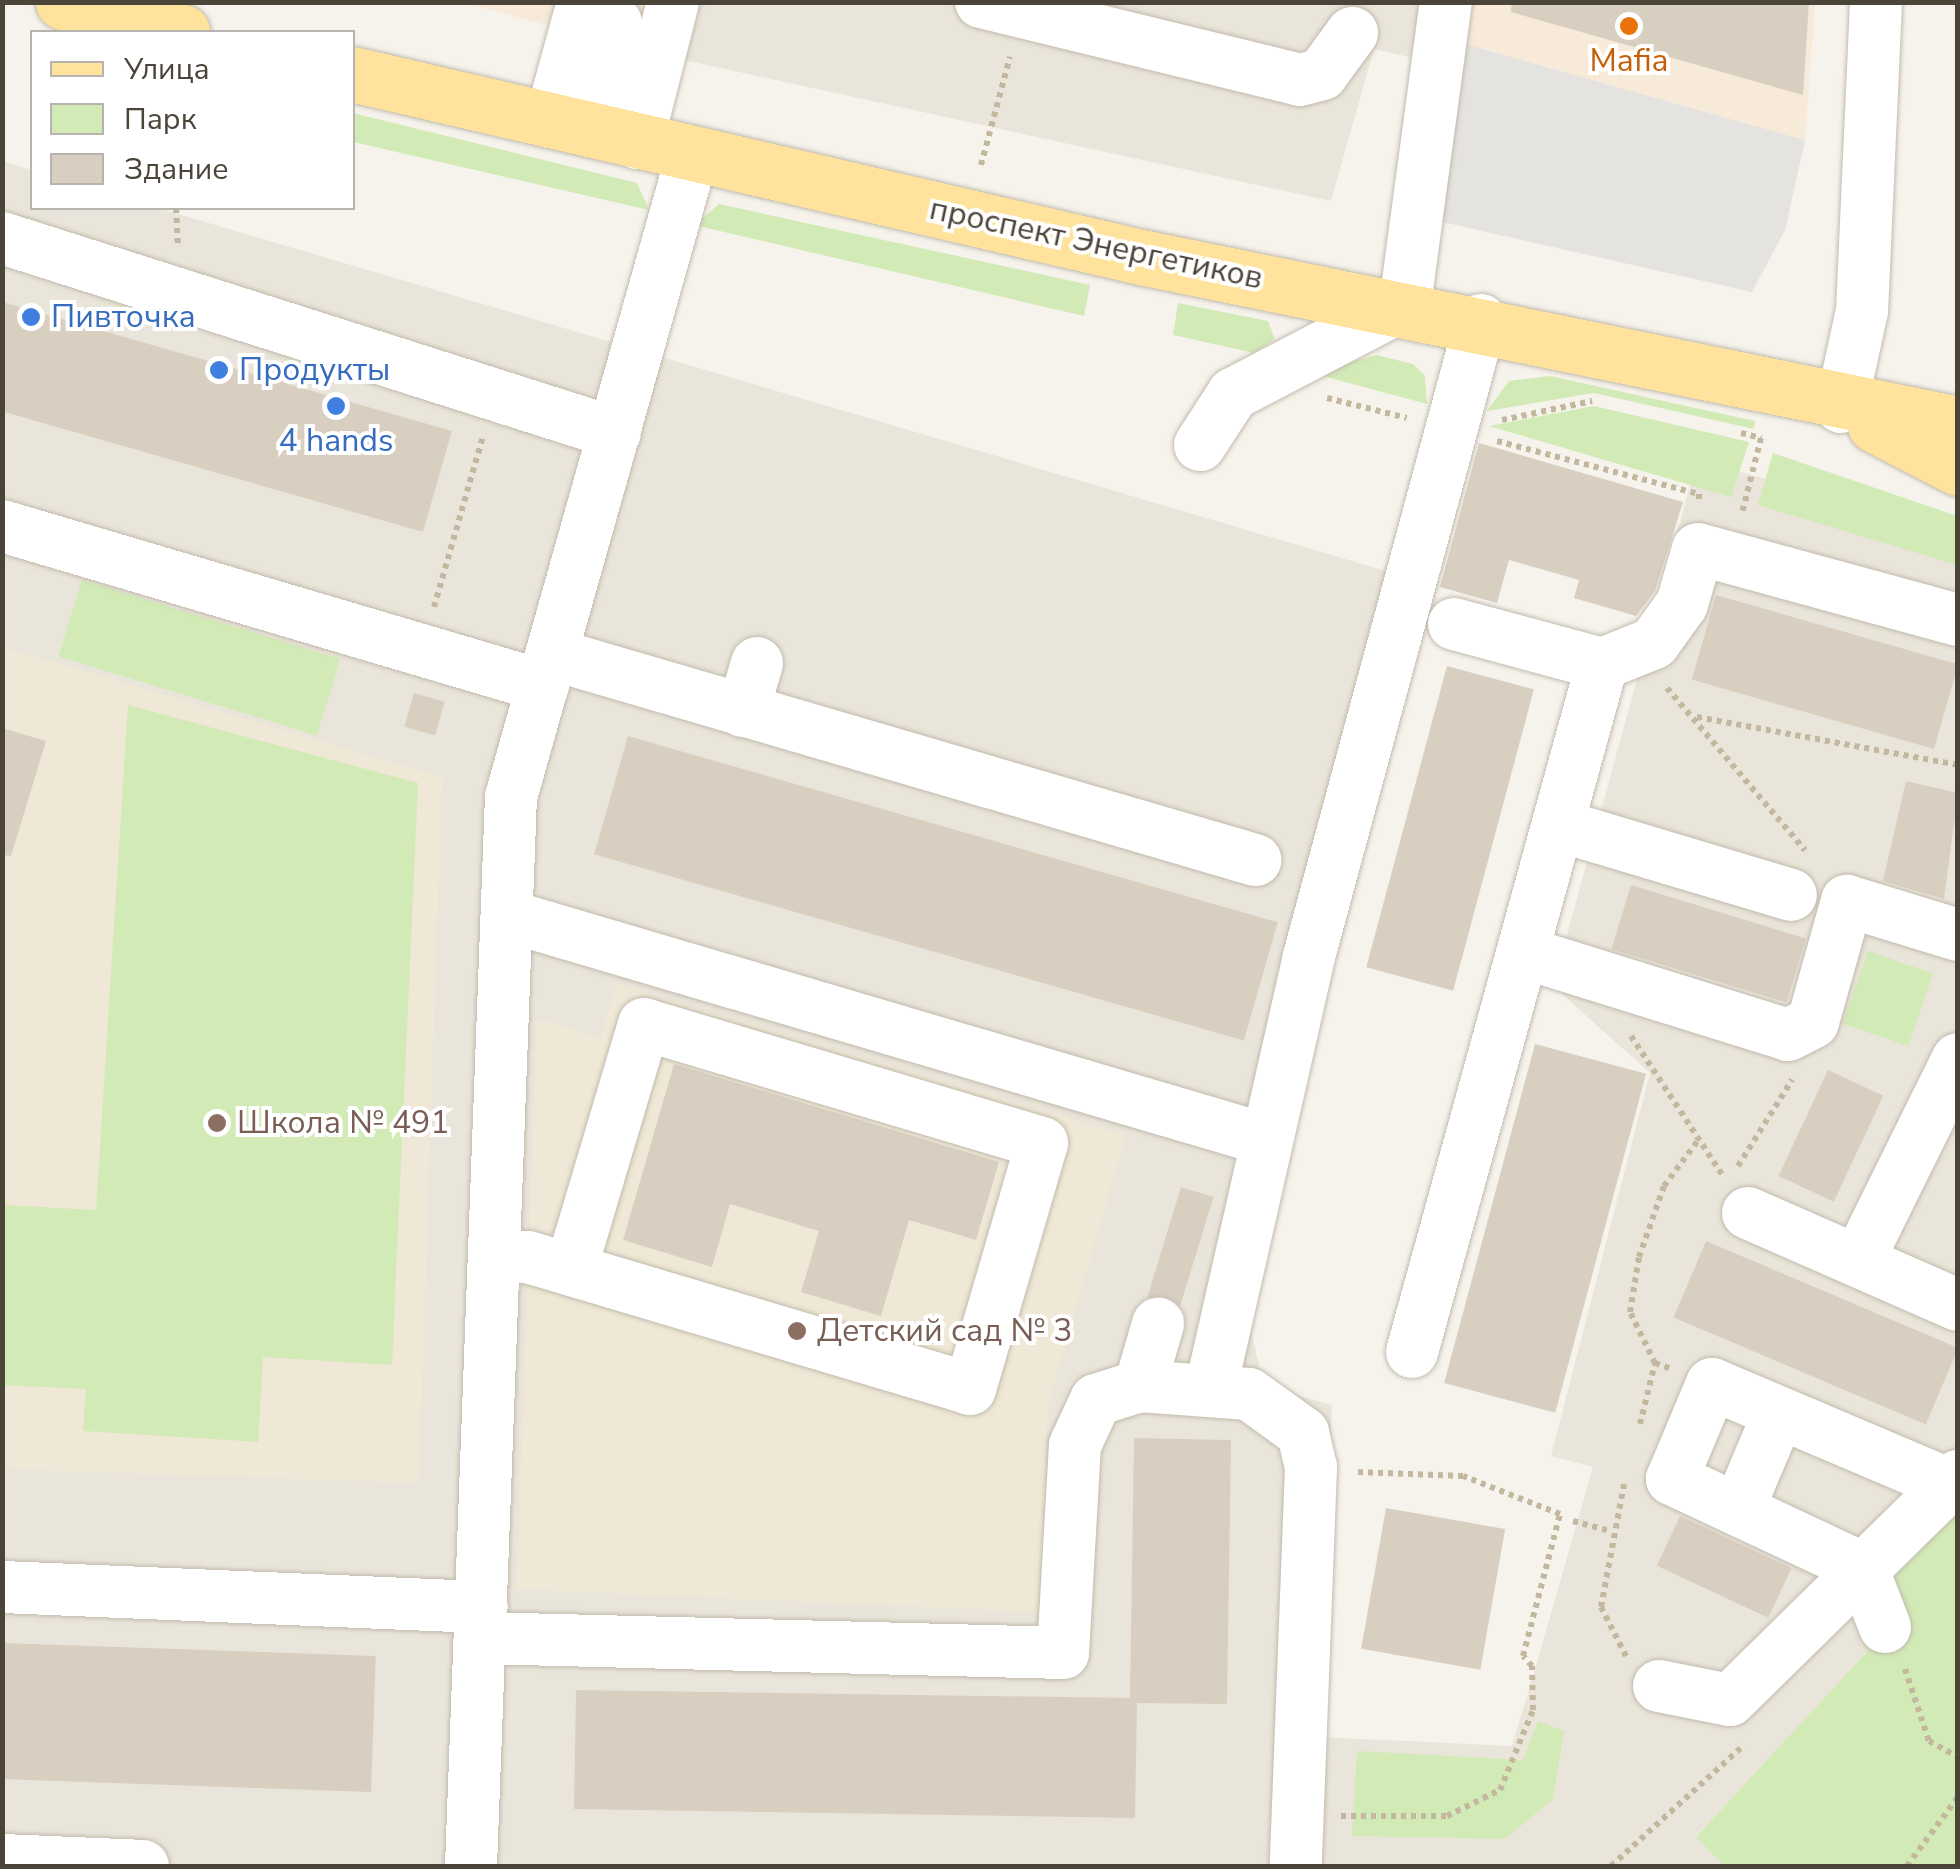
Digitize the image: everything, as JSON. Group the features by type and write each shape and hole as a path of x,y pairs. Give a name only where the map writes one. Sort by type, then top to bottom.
{"main road":[{"path":"63,2 174,30"},
{"name":"проспект Энергетиков","path":"355,75 692,156 1141,256 1481,320 1842,407 1958,424"},
{"name":"проспект Энергетиков","path":"1842,407 1958,468"}],"street":[{"path":"592,132 673,2"},
{"path":"1200,445 1234,394 1406,304 1446,2"},
{"path":"1842,407 1862,311 1876,2"},
{"path":"1002,8 1300,80 1322,74 1352,33"},
{"path":"592,132 598,18"},
{"path":"471,1866 511,797 547,670 584,608 615,433 692,156"},
{"path":"2,238 615,433"},
{"path":"1211,1388 1267,1140 1481,320"},
{"path":"2,526 421,651 547,670 750,687 1255,860"},
{"path":"1454,624 1617,658 1654,643 1714,553 1958,620"},
{"path":"1412,1352 1561,826 1617,658"},
{"path":"1561,826 1792,895"},
{"path":"1525,952 1759,1030 1788,1035 1813,1022 1847,901 1958,935"},
{"path":"508,916 1267,1140"},
{"path":"494,1256 571,1270 970,1389 1042,1143 644,1024 571,1270"},
{"path":"1858,1261 1958,1059"},
{"path":"1748,1213 1958,1305"},
{"path":"1140,1386 1158,1324"},
{"path":"1659,1686 1730,1700 1862,1568 1953,1480 1712,1384 1672,1478 1862,1568 1885,1627"},
{"path":"2,1586 481,1622 1063,1653 1075,1445 1096,1400 1140,1386 1211,1388 1280,1408 1303,1434 1311,1468 1302,1816 1296,1866"},
{"path":"1738,1510 1779,1413"},
{"path":"2,1860 143,1866"}],"path":[{"path":"981,165 1002,8"},
{"path":"176,210 178,244"},
{"path":"421,651 485,428"},
{"path":"1454,430 1699,494 1714,553"},
{"path":"1714,553 1761,438"},
{"path":"1617,658 1695,717 1847,901"},
{"path":"1695,717 1958,766"},
{"path":"1588,973 1726,1180 1759,1143 1813,1022"},
{"path":"1655,1362 1630,1312 1638,1257 1664,1186 1700,1139"},
{"path":"1302,1816 1447,1816 1500,1790 1533,1710 1532,1666 1523,1656 1560,1514 1463,1476 1311,1468"},
{"path":"1573,1521 1610,1531"},
{"path":"1908,1676 1929,1741 1958,1757"},
{"path":"1907,1866 1958,1798"}],"shaded area":[{"path":"465,3 658,3 647,52"},
{"path":"658,3 1423,3 1410,57 1374,49 1331,201 647,52"},
{"path":"1423,3 1815,3 1805,140 1461,43"},
{"path":"1461,43 1805,140 1785,230 1752,292 1438,221"},
{"path":"2,161 30,169 30,210 165,210 1426,583 1248,1319 1264,1386 1332,1405 1319,1737 1512,1746 1535,1669 1593,1467 1551,1456 1650,1073 1553,986 1697,460 1957,531 1957,1562 1696,1836 1724,1866 3,1866"},
{"name":"Школа № 491","path":"3,647 442,777 419,1483 3,1469"},
{"name":"Детский сад № 3","path":"616,984 1126,1135 1048,1404 1039,1612 517,1589 537,1018 601,1038"}],"green space":[{"path":"355,113 637,183 649,210 355,142"},
{"path":"719,204 1090,285 1084,316 694,225"},
{"path":"1178,303 1268,321 1275,339 1254,353 1173,335"},
{"path":"1376,355 1413,364 1425,376 1427,404 1312,373"},
{"path":"1550,376 1755,421 1754,429 1594,393 1487,411 1509,381"},
{"path":"1594,406 1749,442 1731,497 1489,426"},
{"path":"1773,453 1957,516 1957,565 1758,505"},
{"path":"82,580 340,659 317,735 59,657"},
{"name":"Школа № 491","path":"128,705 418,783 392,1365 263,1357 258,1442 83,1431 86,1389 3,1385 3,1205 96,1210"},
{"path":"1868,951 1933,973 1908,1046 1843,1024"},
{"path":"1957,1494 1957,1866 1724,1866 1696,1837 1867,1652 1846,1602"},
{"path":"1538,1721 1564,1731 1553,1799 1505,1839 1352,1836 1357,1751 1523,1760"}],"building":[{"path":"1512,2 1809,2 1803,95 1511,12"},
{"path":"2,302 452,431 423,532 2,411"},
{"path":"1479,443 1683,502 1655,591 1636,616 1574,598 1579,580 1509,560 1497,603 1440,587"},
{"path":"1716,595 1958,664 1934,749 1692,680"},
{"path":"1447,666 1534,689 1453,991 1366,967"},
{"path":"414,693 445,702 435,735 404,727"},
{"path":"2,728 46,741 11,856 2,855"},
{"path":"628,736 1278,922 1244,1041 594,854"},
{"path":"1906,781 1958,793 1944,899 1883,881"},
{"path":"1631,885 1806,939 1786,1003 1611,949"},
{"path":"1535,1044 1646,1074 1555,1413 1444,1383"},
{"path":"674,1064 999,1162 976,1240 909,1220 881,1316 801,1292 819,1231 730,1204 712,1267 623,1240"},
{"path":"1828,1070 1883,1096 1834,1202 1779,1176"},
{"path":"1181,1187 1214,1197 1180,1307 1147,1297"},
{"path":"1706,1241 1958,1348 1926,1424 1674,1317"},
{"path":"1134,1438 1231,1440 1227,1704 1137,1703 1135,1818 574,1809 576,1690 1130,1698"},
{"path":"1386,1508 1505,1529 1480,1670 1361,1649"},
{"path":"1680,1516 1791,1568 1768,1618 1657,1566"},
{"path":"2,1643 376,1656 371,1792 2,1779"}],"place":[{"name":"Mafia","path":"1629,26"},
{"name":"Пивточка","path":"31,317"},
{"name":"Продукты","path":"219,370"},
{"name":"4 hands","path":"336,406"},
{"name":"Школа № 491","path":"217,1123"},
{"name":"Детский сад № 3","path":"797,1331"}]}
